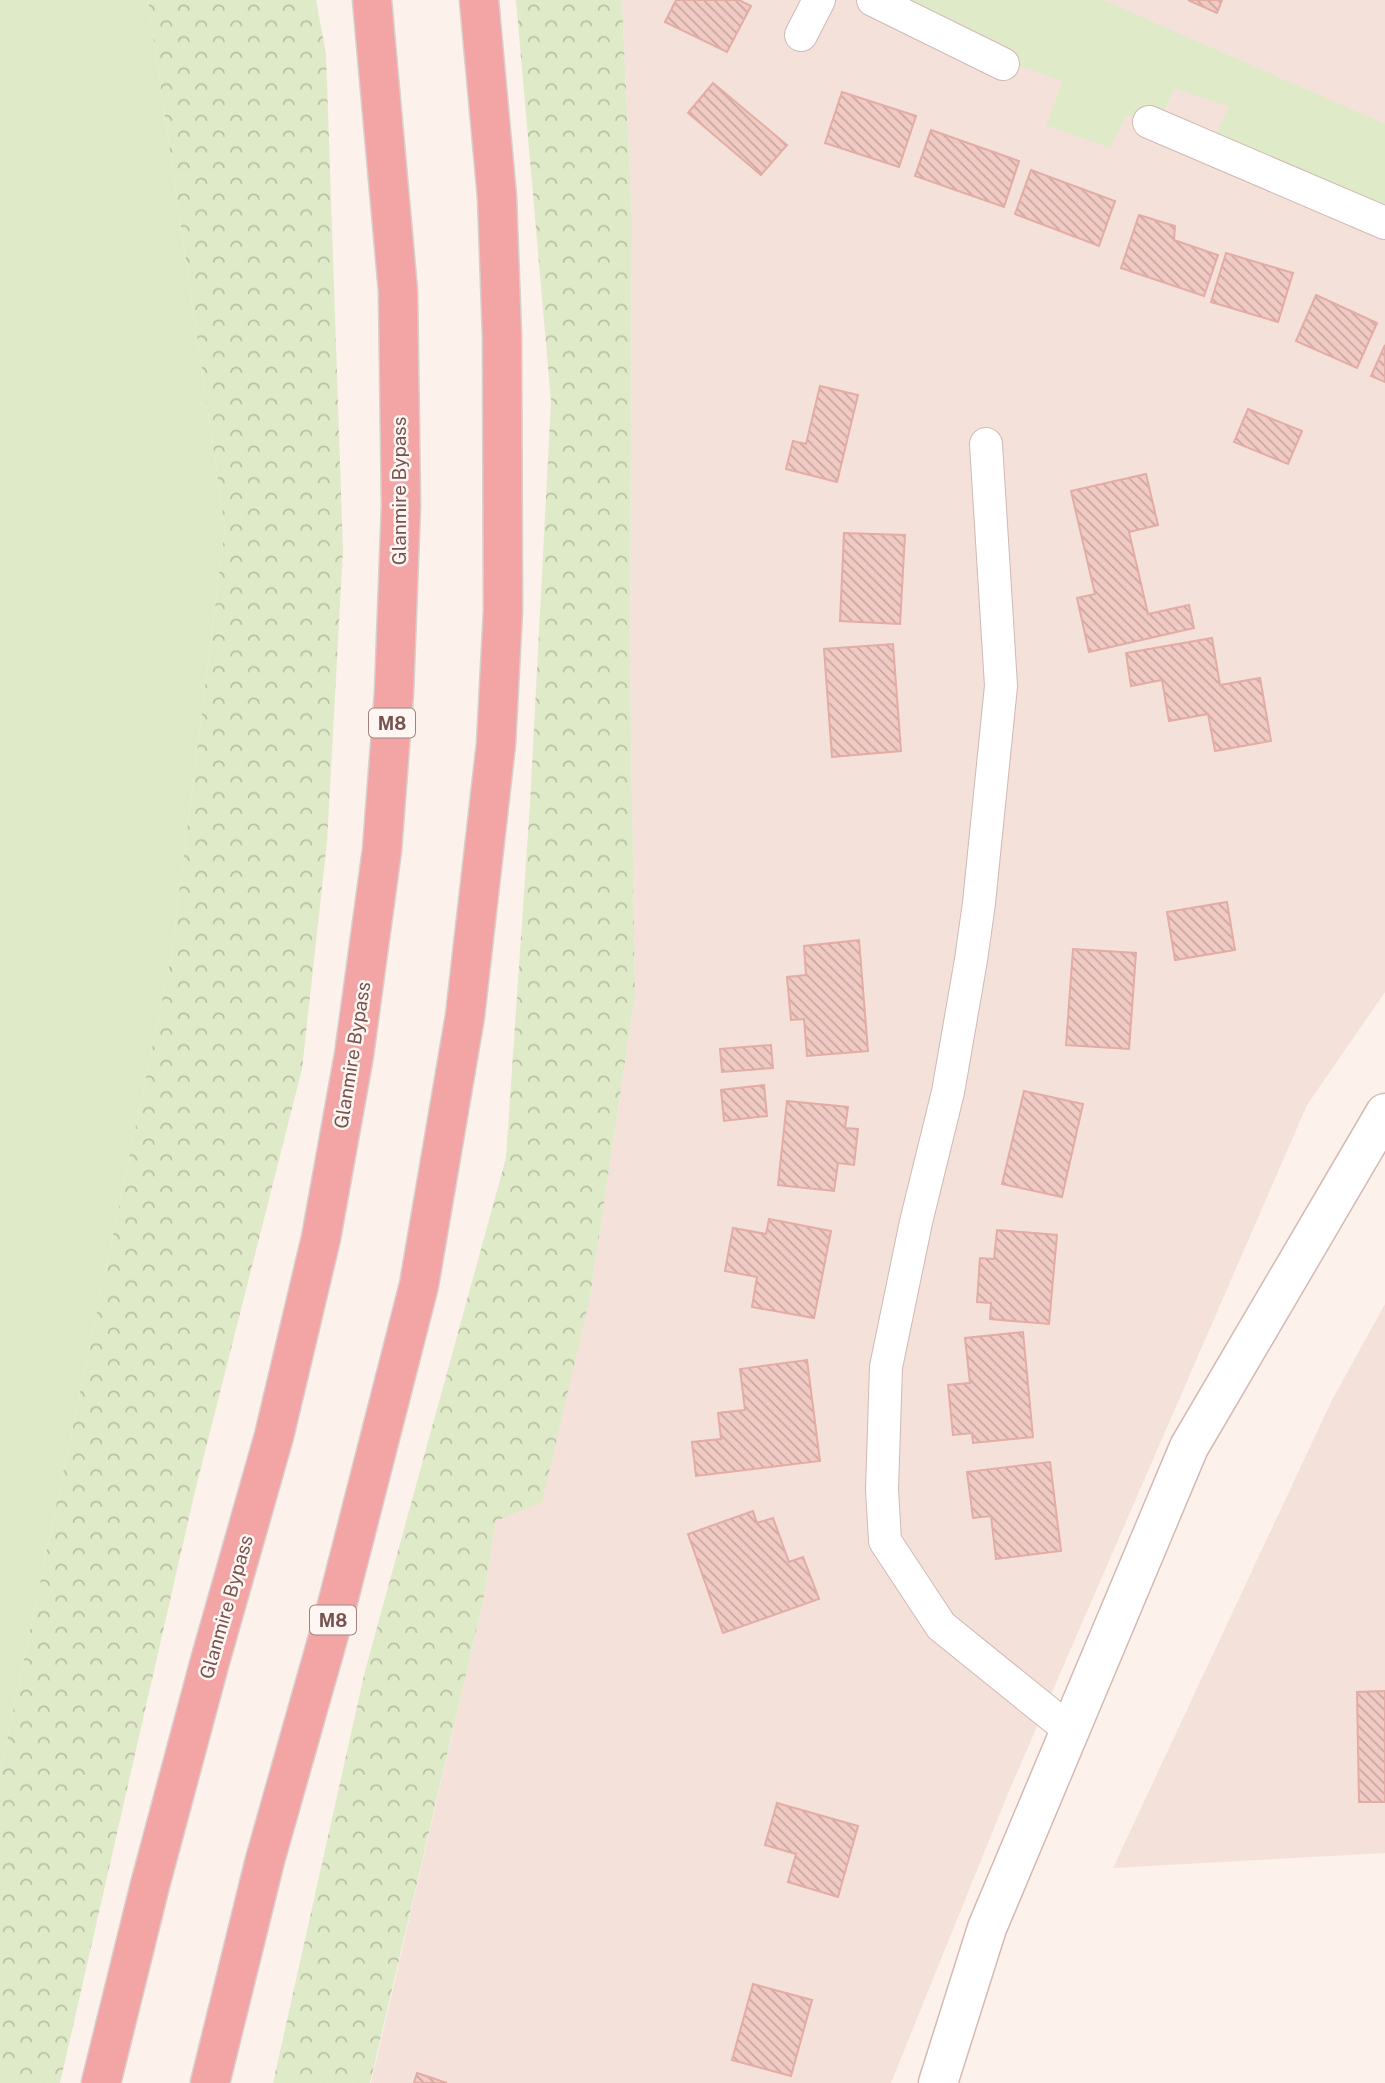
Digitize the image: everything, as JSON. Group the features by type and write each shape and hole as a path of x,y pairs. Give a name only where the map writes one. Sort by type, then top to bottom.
{"highway":[{"name":"Glanmire Bypass","path":"101,2083 150,1885 274,1436 321,1238 354,1055 383,849 394,693 401,505 399,317 372,0"},
{"name":"M8","path":"210,2083 265,1860 338,1600 419,1285 465,1016 496,744 503,610 502,336 497,197 479,0"}],"main road":[{"path":"938,2083 987,1928 1189,1447 1385,1113"}],"street":[{"path":"801,36 819,0"},
{"path":"873,0 1003,64"},
{"path":"1149,122 1385,223"},
{"path":"986,444 1001,686 971,960 948,1092 916,1222 886,1367 882,1489 884,1528 885,1541 941,1626 1071,1731"}],"shaded area":[{"path":"622,0 1385,0 1385,992 1307,1105 1009,1791 891,2083 371,2083 483,1602 496,1521 590,1297 635,995 630,667 632,222"},
{"path":"1385,1304 1385,1853 1113,1868 1331,1402"}],"green space":[{"path":"0,0 148,0 225,528 171,958 0,1774"},
{"path":"148,0 316,0 326,54 343,550 327,842 302,1069 195,1491 60,2083 0,2083 0,1774 171,958 225,528"},
{"path":"516,0 622,0 632,222 630,667 635,995 590,1297 542,1502 496,1521 483,1602 370,2083 273,2083 365,1671 506,1158 530,804 551,401"},
{"path":"877,0 1103,0 1385,124 1385,212 1214,139 1229,107 1175,88 1160,118 1126,116 1110,148 1046,125 1063,81 885,19"}],"building":[{"path":"676,0 739,0 751,6 727,52 665,22"},
{"path":"1188,0 1222,0 1217,13"},
{"path":"713,83 787,145 761,175 688,113"},
{"path":"842,92 916,116 899,167 825,143"},
{"path":"931,130 1019,161 1004,207 915,176"},
{"path":"1031,170 1115,201 1099,246 1015,214"},
{"path":"1139,215 1175,226 1174,240 1218,255 1204,296 1121,268"},
{"path":"1226,253 1293,273 1278,322 1211,302"},
{"path":"1316,295 1377,323 1357,368 1296,341"},
{"path":"1385,345 1385,382 1371,376"},
{"path":"820,386 858,395 837,482 786,469 793,441 806,444"},
{"path":"1248,409 1302,431 1288,464 1234,442"},
{"path":"1146,474 1158,525 1129,532 1148,614 1189,605 1194,628 1089,652 1077,598 1095,594 1071,491"},
{"path":"844,533 905,535 900,624 840,621"},
{"path":"1212,638 1220,685 1260,678 1271,741 1215,751 1208,714 1169,721 1162,680 1131,686 1126,653"},
{"path":"893,644 901,751 832,757 824,649"},
{"path":"1227,902 1235,950 1175,960 1167,912"},
{"path":"859,940 868,1051 807,1056 804,1019 791,1020 787,977 806,975 804,946"},
{"path":"1073,949 1136,953 1129,1049 1066,1045"},
{"path":"771,1045 773,1068 722,1072 720,1049"},
{"path":"764,1085 767,1116 724,1121 721,1090"},
{"path":"1024,1091 1083,1104 1062,1197 1002,1184"},
{"path":"787,1101 848,1107 845,1128 858,1129 854,1165 838,1163 834,1191 778,1185"},
{"path":"769,1219 831,1231 814,1318 752,1307 757,1277 725,1271 733,1228 766,1234"},
{"path":"997,1230 1057,1235 1049,1324 990,1319 991,1303 977,1302 980,1258 994,1259"},
{"path":"1023,1332 1033,1437 973,1443 972,1433 953,1435 948,1385 970,1383 965,1338"},
{"path":"807,1360 820,1461 696,1476 692,1442 721,1439 718,1413 745,1410 740,1369"},
{"path":"1050,1462 1061,1551 996,1559 991,1516 973,1518 967,1472"},
{"path":"753,1511 757,1523 773,1518 789,1562 803,1557 819,1599 723,1633 688,1534"},
{"path":"1385,1691 1385,1802 1359,1802 1357,1692"},
{"path":"777,1803 858,1826 838,1897 788,1882 796,1854 765,1845"},
{"path":"753,1984 812,2000 791,2076 732,2060"},
{"path":"417,2073 447,2083 414,2083"}]}
